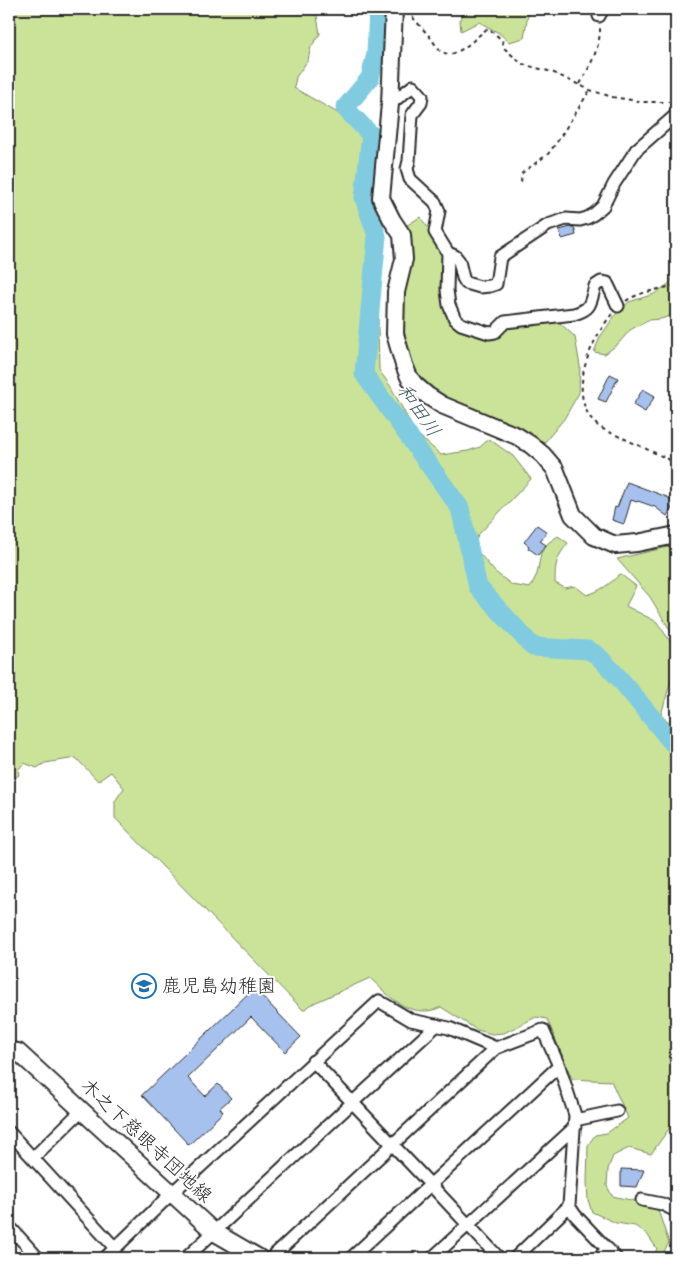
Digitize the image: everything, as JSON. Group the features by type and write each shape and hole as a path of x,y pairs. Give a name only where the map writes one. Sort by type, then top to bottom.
{"street":[{"path":"394,9 390,104 381,198 402,235 404,259 396,292 395,334 408,377 428,396 442,404 517,436 531,445 555,469 573,515 594,536 616,545 637,544 675,532"},
{"path":"390,104 413,86 422,96 421,103 412,115 407,169 410,180 435,202 439,210 436,232 448,253 447,290 449,305 455,318 461,324 490,333 495,332 505,322 582,312 590,306 595,286 602,282 607,283 618,306"},
{"path":"448,253 455,256 459,261 463,278 466,282 480,287 496,284 500,257 548,225 566,219 580,220 594,214 603,206 614,184 636,150 676,114"},
{"path":"105,1258 172,1192 379,1001 411,1020 449,1028 496,1048"},
{"path":"186,1258 437,1025"},
{"path":"271,1258 496,1048 543,1030 559,1066 575,1115 570,1206 575,1215 616,1258"},
{"name":"木之下慈眼寺団地線","path":"12,1050 82,1110 214,1232 259,1258"},
{"path":"313,1061 499,1258"},
{"path":"351,1258 559,1066"},
{"path":"33,1158 82,1110"},
{"path":"432,1258 575,1123 617,1111"},
{"path":"9,1132 115,1248"},
{"path":"642,1200 662,1204 676,1211"},
{"path":"515,1258 570,1206"},
{"path":"9,1226 38,1258"},
{"path":"598,1258 608,1249"}],"path":[{"path":"406,9 440,51 447,54 462,49 488,28 502,40 504,48 522,64 552,72 590,90 612,97 644,102 676,102"},
{"path":"579,84 592,61 600,34 601,12"},
{"path":"521,182 522,173 548,154 557,142 590,90"},
{"path":"676,285 630,298 618,306 599,333 584,366 582,389 584,405 588,415 598,425 608,432 670,460 676,466"}],"green space":[{"path":"9,9 309,9 317,16 320,34 311,47 308,60 296,77 294,88 343,116 370,139 373,177 372,203 384,246 378,327 379,370 391,387 415,432 441,455 468,451 480,447 489,439 513,456 531,479 478,535 474,547 495,572 512,585 530,588 537,574 541,553 548,543 558,536 568,543 557,562 555,583 565,588 575,586 587,595 605,587 620,574 636,586 626,606 657,622 676,650 676,663 661,715 676,728 676,1119 651,1154 629,1148 613,1156 608,1169 607,1186 612,1196 640,1202 658,1210 669,1243 663,1253 667,1258 652,1258 657,1249 647,1234 635,1226 616,1223 592,1212 588,1200 588,1145 595,1135 607,1133 628,1118 611,1081 572,1079 547,1019 536,1017 504,1033 492,1034 477,1030 441,1007 426,1011 402,1005 370,978 314,1003 303,1010 115,818 115,801 124,788 111,772 98,781 76,758 45,763 37,768 24,763 18,770 19,775 9,782"},
{"path":"463,9 529,9 524,38 509,42 499,33 479,22 461,31 460,20"},
{"path":"420,217 433,234 444,255 445,299 461,327 502,327 539,321 559,322 575,337 580,366 579,393 564,419 544,443 521,428 433,394 417,378 402,334 401,299 406,226"},
{"path":"676,267 676,314 661,319 648,320 630,330 618,344 605,354 594,352 600,337 618,311 629,302 654,294 670,283"},
{"path":"676,545 676,640 650,597 617,559"}],"building":[{"path":"574,227 576,235 562,239 559,230"},
{"path":"610,374 618,378 606,402 598,399"},
{"path":"643,389 655,396 645,412 633,405"},
{"path":"627,482 667,497 675,503 667,516 655,507 631,500 624,524 612,520 615,507 617,508"},
{"path":"537,525 547,532 540,541 546,545 538,555 528,548 529,546 524,542"},
{"path":"254,988 301,1037 285,1052 251,1017 188,1078 205,1096 218,1084 231,1098 220,1108 223,1112 189,1145 142,1095"},
{"path":"621,1169 644,1170 637,1187 621,1186"}],"waterway":[{"name":"和田川","path":"378,9 376,54 370,78 345,108 371,135 364,198 377,236 364,374 460,508 478,587 533,647 588,650 597,655 620,679 676,746"}],"place":[{"name":"鹿児島幼稚園","path":"144,986"}]}
